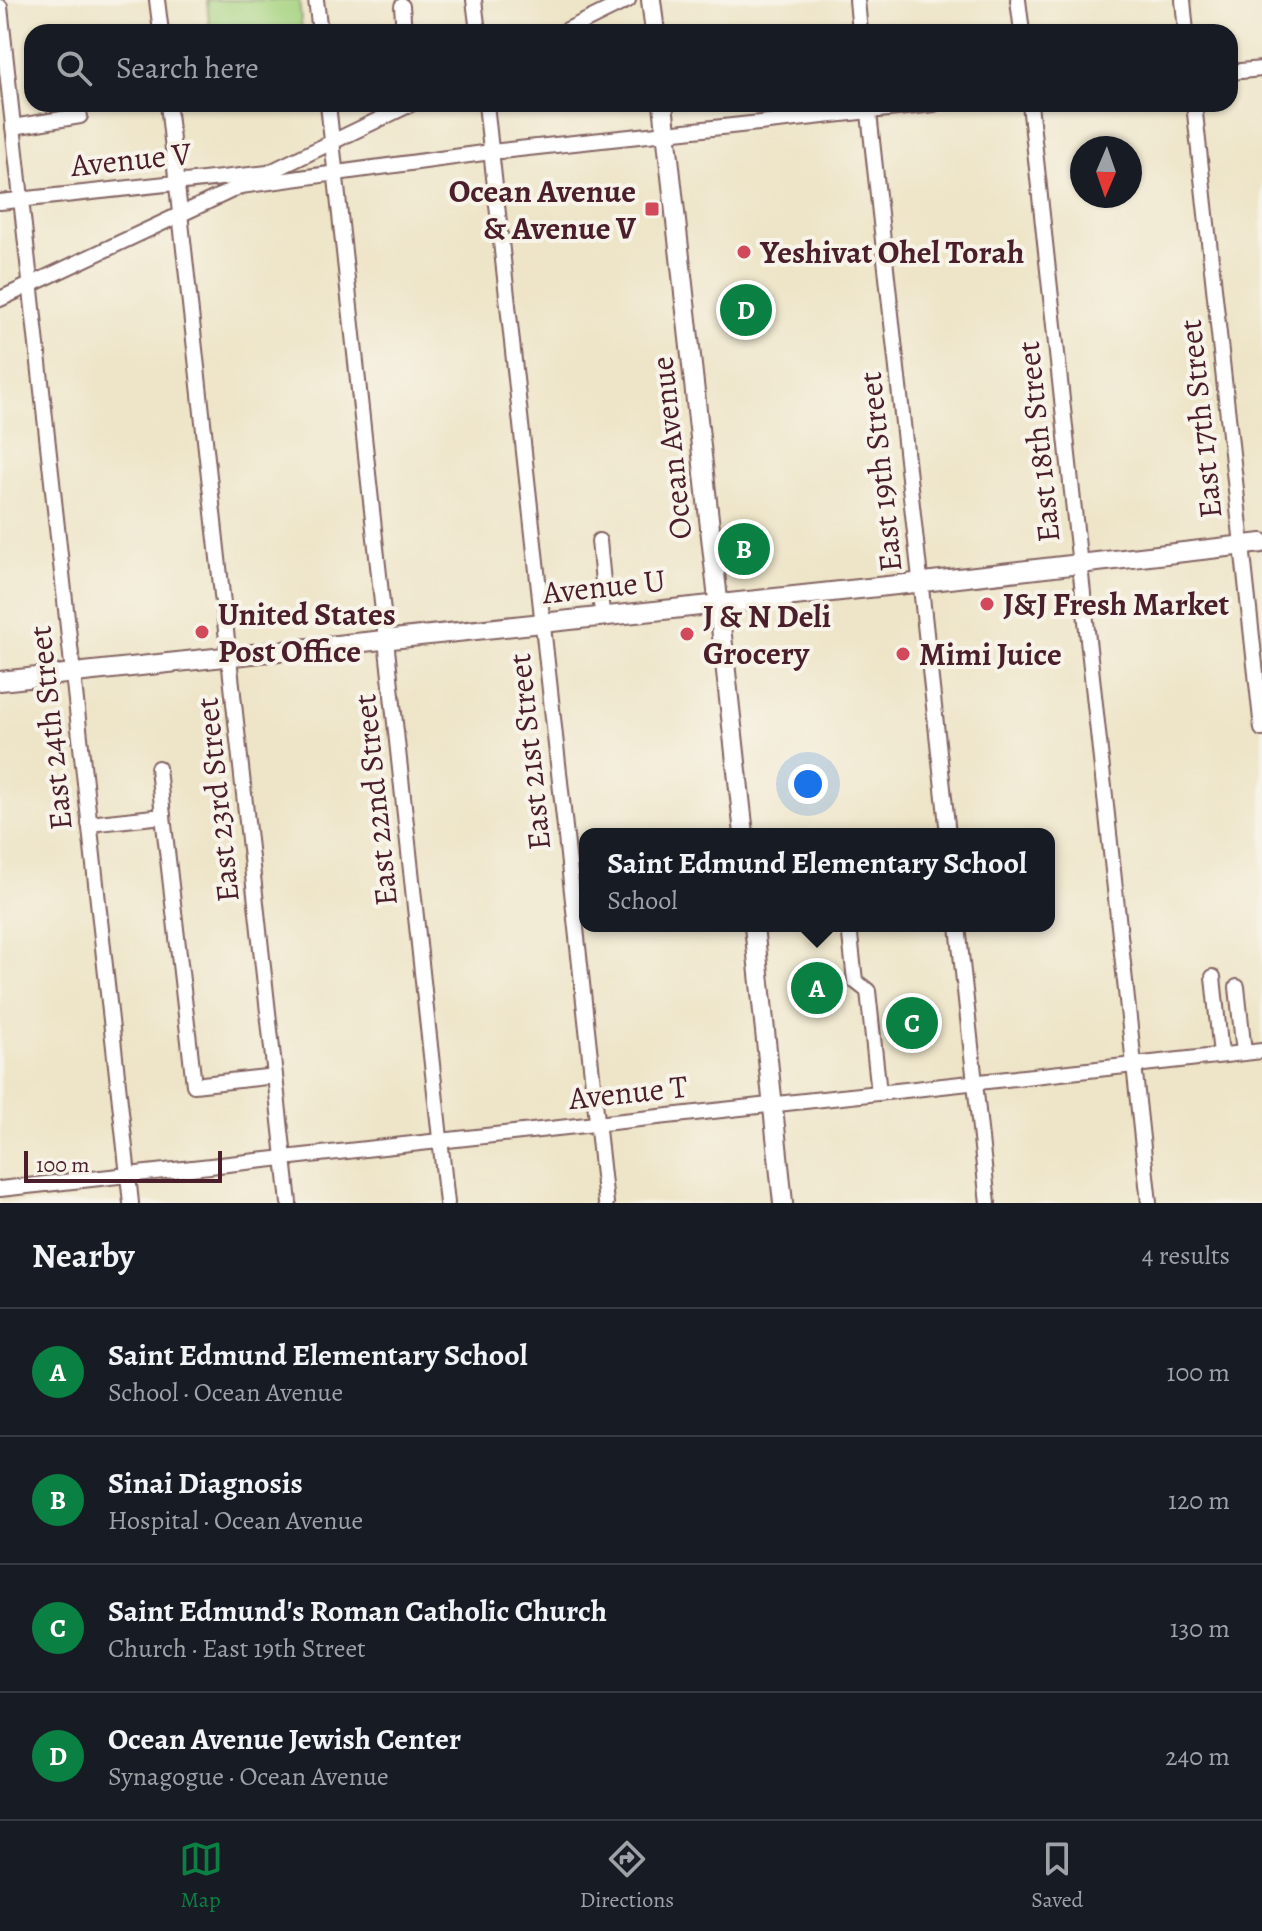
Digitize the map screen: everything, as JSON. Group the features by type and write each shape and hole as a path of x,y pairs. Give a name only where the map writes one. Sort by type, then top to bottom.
{"main road":[{"path":"651,0 654,24"},
{"name":"Ocean Avenue","path":"664,112 743,828"},
{"name":"Avenue U","path":"0,681 920,583 1262,543"},
{"path":"755,932 783,1203"}],"street":[{"path":"157,0 160,24"},
{"path":"316,0 319,24"},
{"path":"474,0 477,24"},
{"path":"579,24 628,0"},
{"path":"857,0 859,24"},
{"path":"1018,0 1021,24"},
{"path":"1183,0 1185,24"},
{"path":"402,6 403,24"},
{"name":"East 24th Street","path":"0,7 131,1203"},
{"path":"1238,71 1262,69"},
{"name":"East 23rd Street","path":"169,112 289,1203"},
{"name":"East 22nd Street","path":"329,112 447,1203"},
{"path":"332,140 393,112"},
{"name":"East 21st Street","path":"487,112 606,1203"},
{"path":"0,299 241,186 491,152 837,112"},
{"name":"East 19th Street","path":"868,112 947,828"},
{"name":"East 18th Street","path":"1031,112 1149,1203"},
{"name":"East 17th Street","path":"1195,112 1262,729"},
{"path":"13,127 80,116"},
{"name":"Avenue V","path":"0,202 268,173 332,140"},
{"path":"599,541 603,582 599,592 603,616"},
{"path":"158,768 194,1085 275,1076"},
{"path":"89,824 163,816"},
{"path":"850,932 855,981 868,991 879,1093"},
{"path":"959,932 988,1203"},
{"path":"1213,977 1221,1055"},
{"path":"1237,987 1244,1053"},
{"name":"Avenue T","path":"0,1189 1262,1051"}],"green space":[{"path":"207,0 299,0 301,24 209,24"}],"place":[{"name":"Ocean Avenue & Avenue V","path":"652,209"},
{"name":"Yeshivat Ohel Torah","path":"744,252"},
{"name":"Ocean Avenue Jewish Center","path":"746,310"},
{"name":"Sinai Diagnosis","path":"744,549"},
{"name":"J&J Fresh Market","path":"987,604"},
{"name":"United States Post Office","path":"202,632"},
{"name":"J & N Deli Grocery","path":"687,634"},
{"name":"Mimi Juice","path":"903,654"},
{"name":"Saint Edmund Elementary School","path":"817,988"},
{"name":"Saint Edmund's Roman Catholic Church","path":"912,1023"}]}
